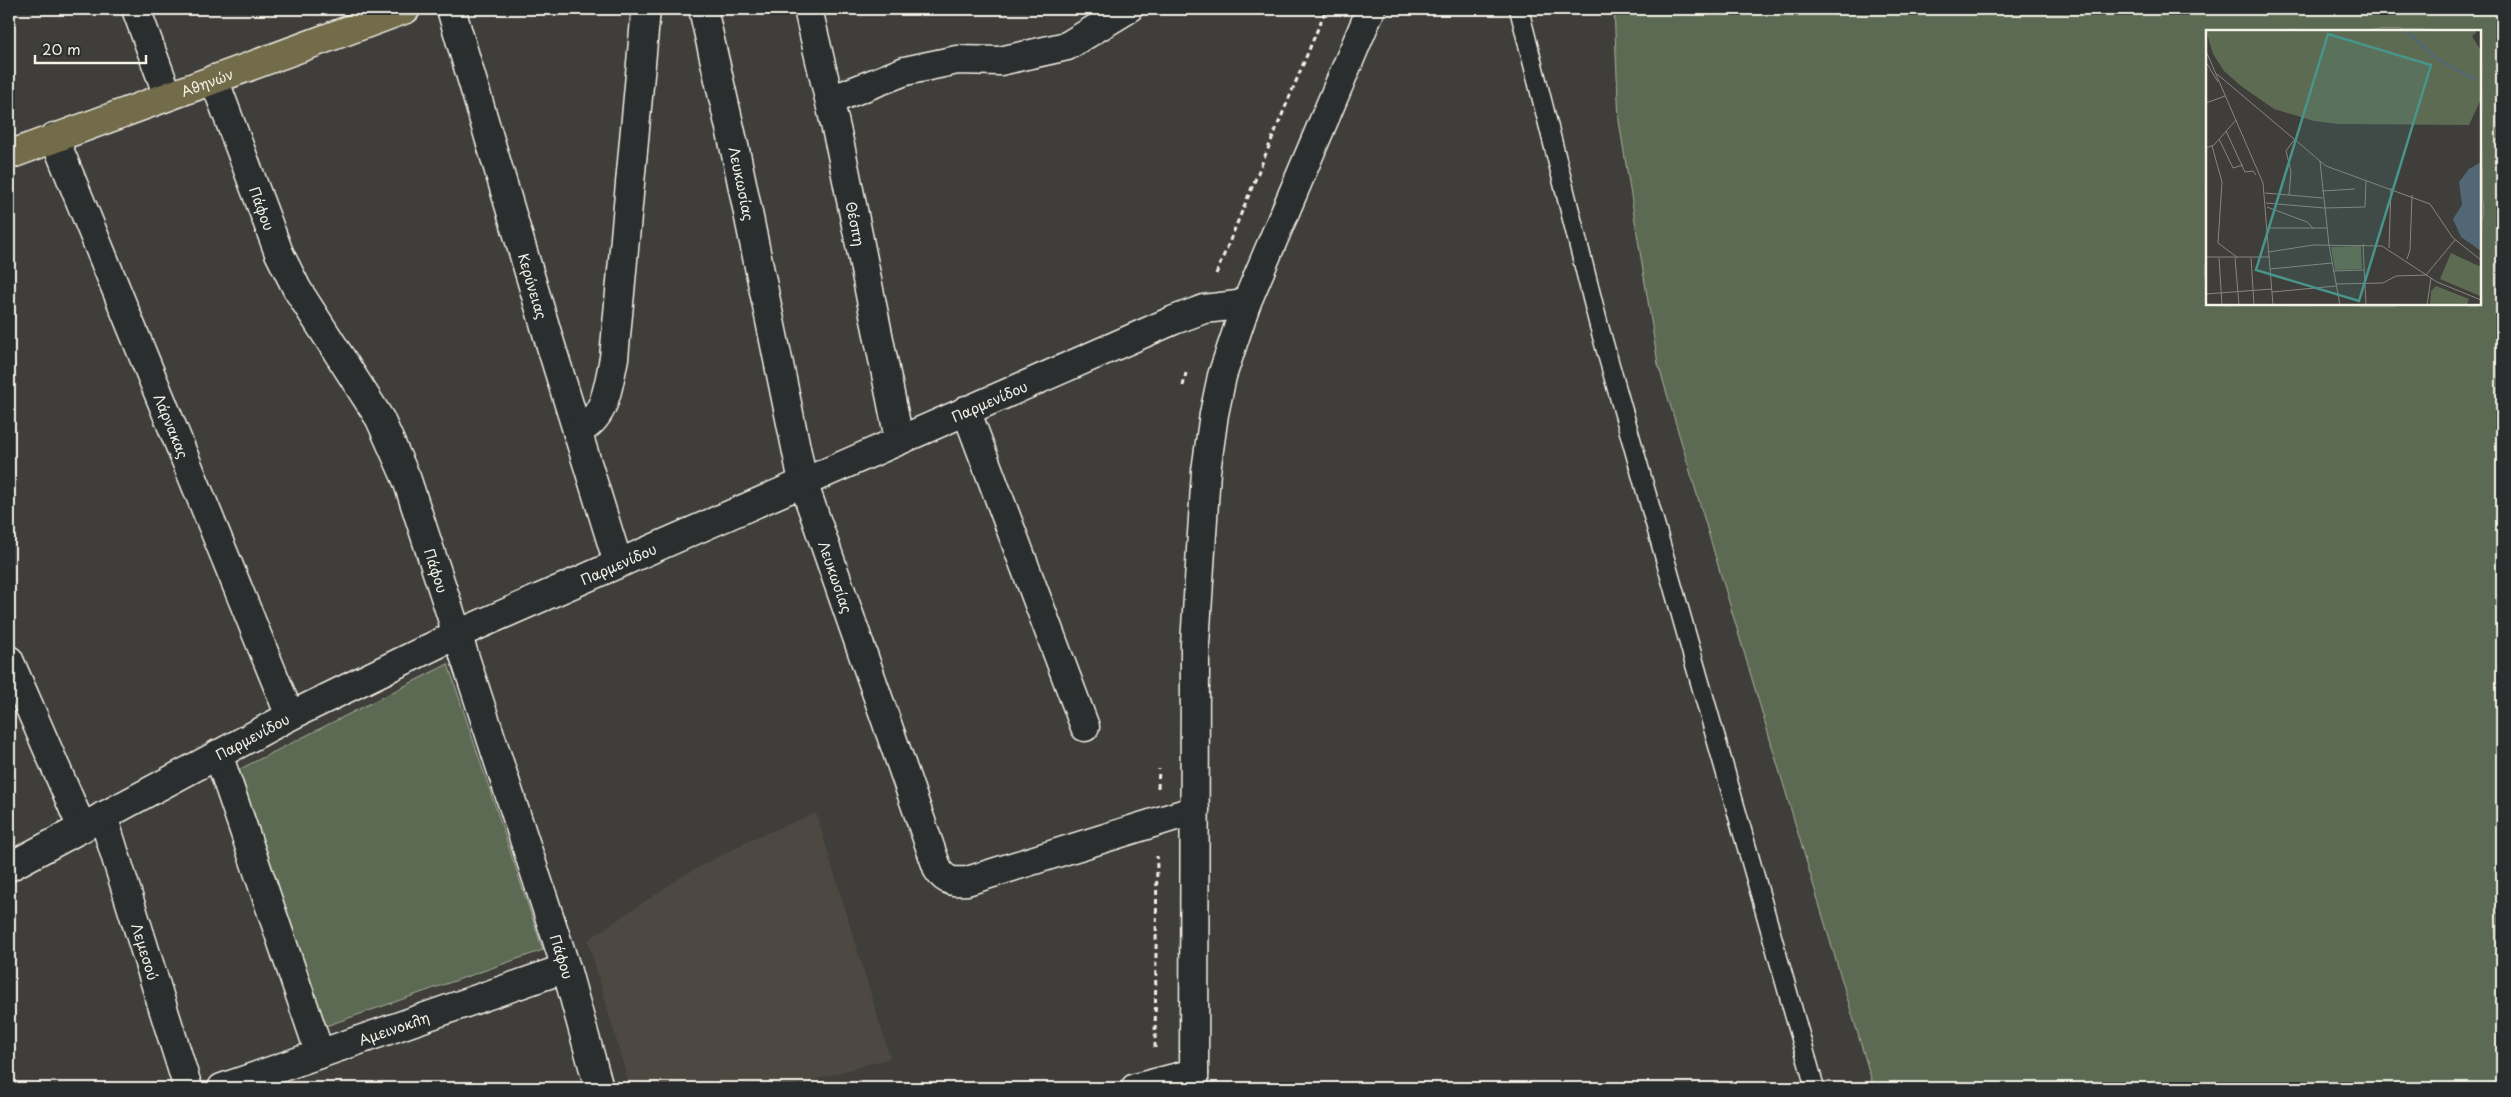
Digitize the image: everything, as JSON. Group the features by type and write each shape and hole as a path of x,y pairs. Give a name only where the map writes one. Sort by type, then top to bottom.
{"main road":[{"name":"Αθηνών","path":"9,155 406,9"}],"street":[{"path":"136,9 168,96"},
{"name":"Κερύνειας","path":"451,9 618,563"},
{"path":"577,431 588,426 597,416 604,400 614,358 646,9"},
{"name":"Λευκωσίας","path":"703,9 737,159 803,482 863,651 923,832 943,878 949,881 967,881 1195,810"},
{"name":"Θέσπη","path":"808,9 831,100 899,439"},
{"path":"831,100 905,70 957,60 1000,61 1067,46 1128,9"},
{"path":"1135,1088 1194,1080 1195,644 1206,471 1222,376 1246,304 1371,9"},
{"name":"Πάφου","path":"214,79 279,254 303,297 380,419 407,480 566,968 599,1088"},
{"name":"Λάρνακας","path":"54,137 290,716"},
{"name":"Παρμενίδου","path":"9,867 290,716 458,634 1174,320 1204,310 1246,304"},
{"path":"966,410 1085,727"},
{"name":"Λεμεσού","path":"9,660 92,822 188,1088"},
{"path":"218,754 320,1054"},
{"name":"Αμεινοκλη","path":"222,1088 566,968"}],"lane":[{"path":"1519,9 1599,326 1815,1088"}],"shaded area":[{"path":"816,813 890,1058 785,1088 630,1088 588,940 684,875 757,837"}],"green space":[{"path":"1614,9 2502,9 2502,1088 1874,1088 1658,364 1619,121"},
{"path":"448,664 543,950 326,1026 238,770"}]}
